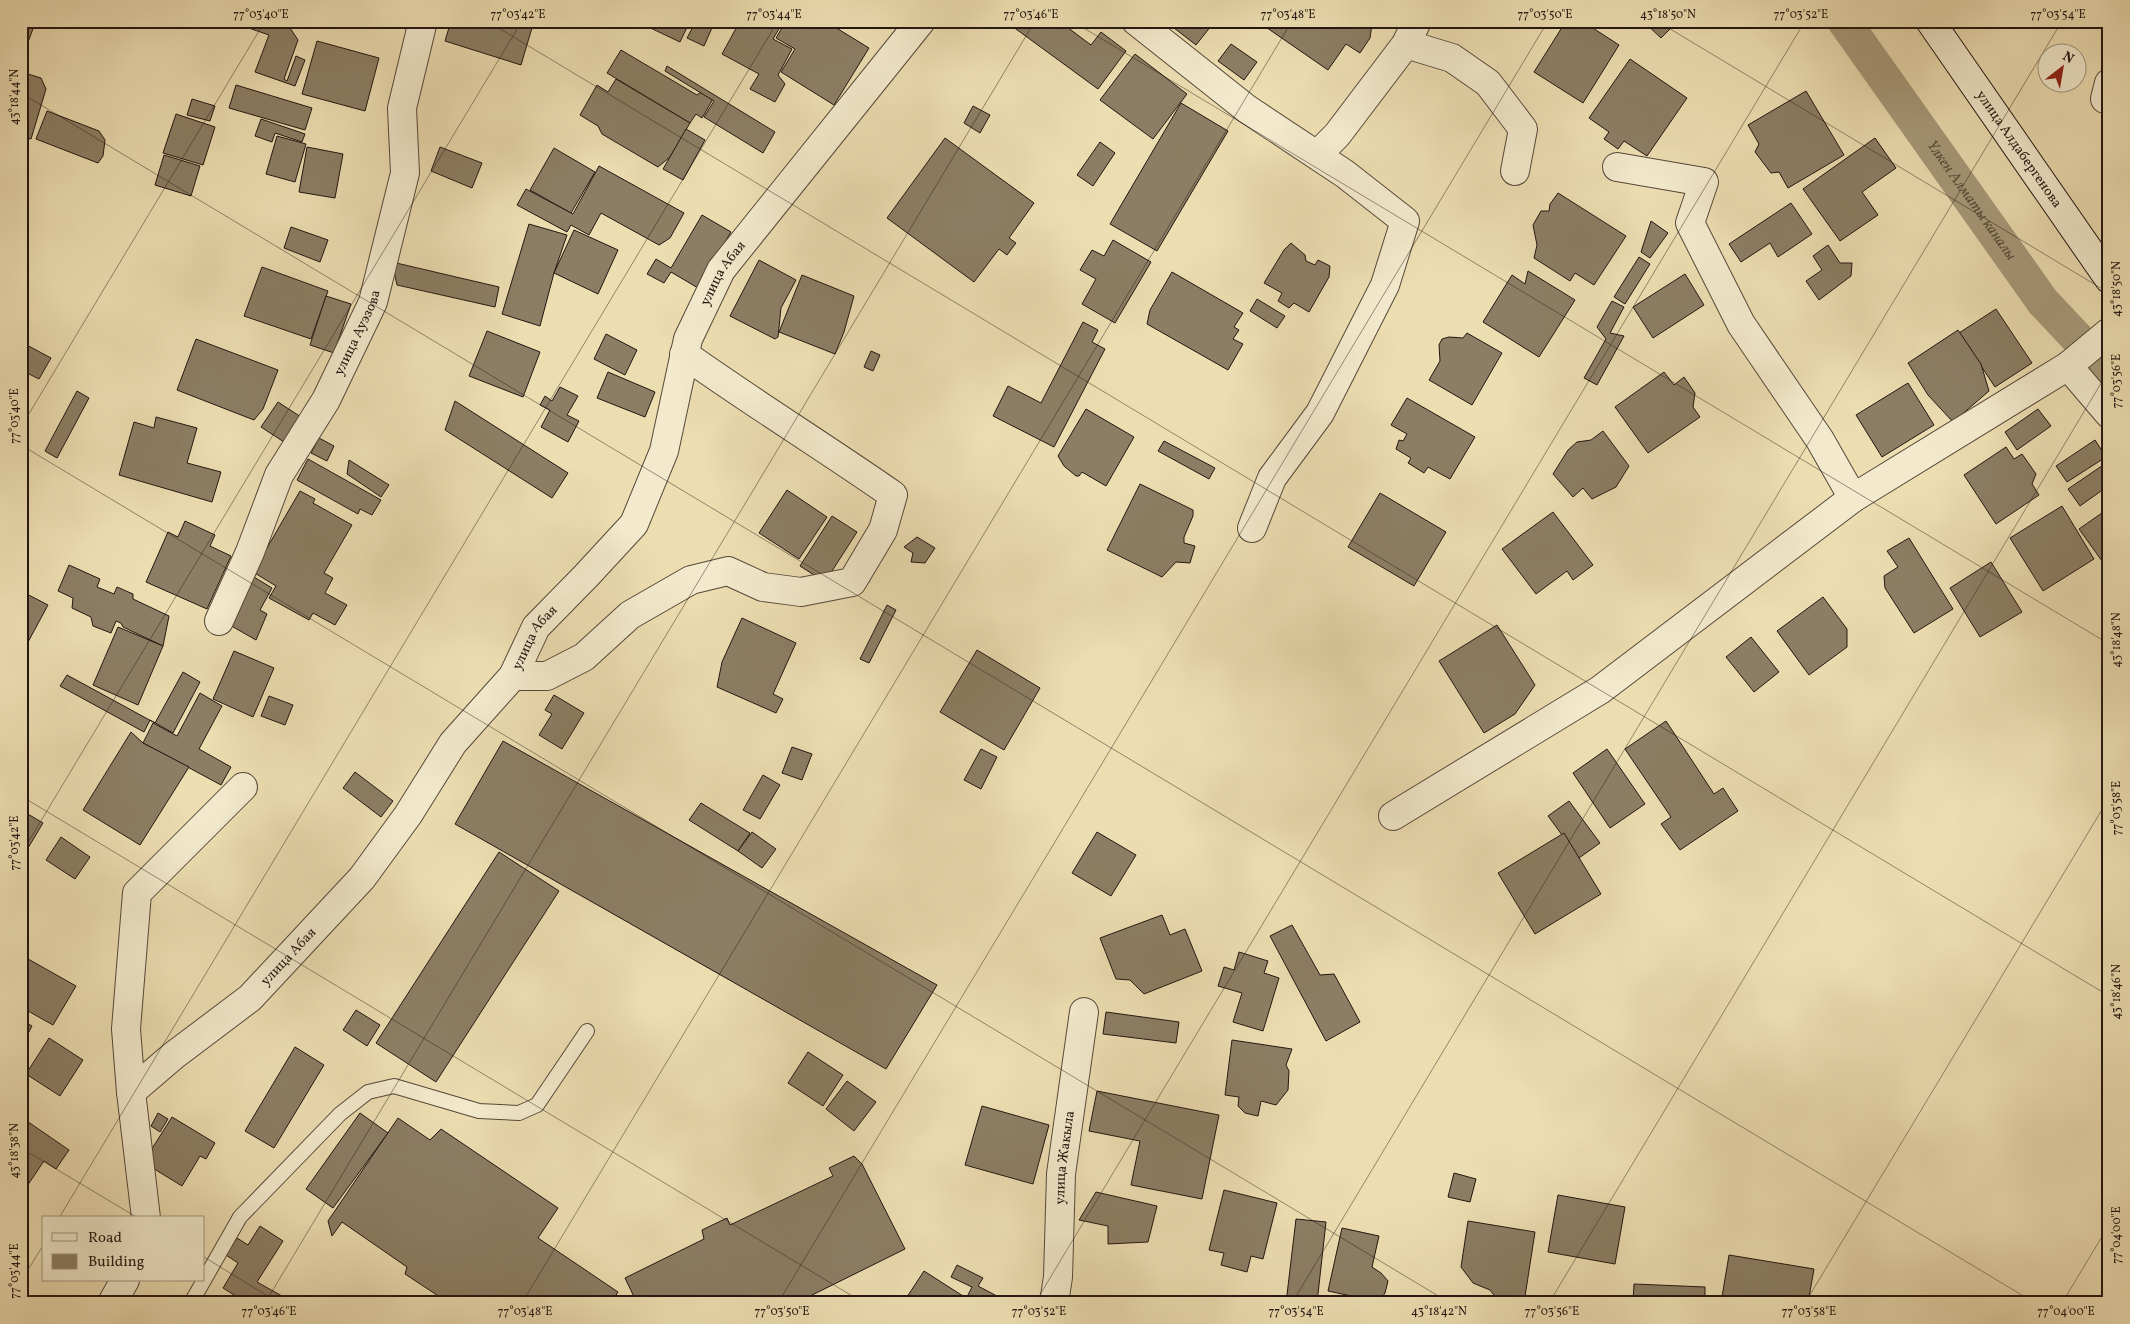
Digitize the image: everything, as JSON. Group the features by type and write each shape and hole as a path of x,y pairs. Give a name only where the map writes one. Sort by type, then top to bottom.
{"street":[{"name":"улица Ауэзова","path":"218,621 250,552 279,474 326,400 373,302 405,173 402,108 423,21"},
{"name":"улица Абая","path":"130,1092 173,1056 250,998 362,878 408,814 453,743 513,676 536,627 634,524 664,451 688,339 721,270 921,21"},
{"path":"1136,21 1247,109 1345,174 1405,221 1385,285 1320,413 1272,478 1252,528"},
{"name":"улица Алдабергенова","path":"1930,21 2109,278"},
{"path":"1318,155 1338,135 1412,33 1452,58 1488,84 1523,129 1515,171"},
{"path":"1617,167 1704,182 1690,223 1742,324 1820,440 1853,498"},
{"path":"1393,816 1600,690 1853,498 2068,366 2109,332"},
{"path":"513,676 547,676 584,657 630,616 691,580 728,571 763,586 801,592 852,582 883,530 893,495 811,438 752,402 684,354"},
{"path":"2068,366 2109,414"},
{"path":"146,1216 130,1092 126,1029 137,893 243,787"},
{"name":"улица Жакыла","path":"1054,1303 1058,1277 1061,1174 1084,1012"},
{"path":"112,1303 124,1282"}],"lane":[{"path":"205,1280 240,1217 340,1114 368,1092 394,1086 479,1111 519,1113 537,1106 587,1030"},
{"path":"192,1303 204,1282"}],"building":[{"path":"21,21 36,21 28,42 21,39"},
{"path":"245,21 271,21 290,28 298,40 284,79 287,81 296,56 305,60 295,86 255,72 269,35 243,26"},
{"path":"451,21 534,21 521,65 445,41"},
{"path":"641,21 690,21 680,42 640,23"},
{"path":"696,21 715,21 704,46 687,38"},
{"path":"740,21 783,22 773,39 792,49 778,75 785,84 775,102 750,89 759,74 722,54"},
{"path":"786,21 825,21 869,48 834,105 781,72 795,49 776,38"},
{"path":"1005,21 1059,21 1091,45 1101,32 1126,51 1098,89"},
{"path":"1165,21 1215,21 1196,45"},
{"path":"1257,21 1366,21 1372,24 1370,38 1360,53 1346,44 1328,70"},
{"path":"1566,21 1582,21 1619,45 1583,103 1534,72"},
{"path":"1643,21 1678,21 1661,38"},
{"path":"317,41 379,58 365,111 302,94"},
{"path":"1231,44 1257,62 1244,80 1218,61"},
{"path":"621,50 697,95 701,92 713,99 702,118 696,114 690,123 607,73"},
{"path":"1135,54 1187,94 1153,139 1100,100"},
{"path":"1630,59 1687,98 1647,156 1624,141 1618,149 1604,139 1609,132 1589,118"},
{"path":"667,66 775,132 763,153 704,117 714,101 665,71"},
{"path":"21,72 41,78 46,89 31,139 21,136"},
{"path":"616,79 690,123 670,157 658,167 602,134 598,126 580,115 597,85 608,92"},
{"path":"236,85 312,108 305,130 229,108"},
{"path":"1806,91 1844,155 1788,188 1779,172 1771,173 1755,152 1759,144 1748,125"},
{"path":"192,99 215,106 210,121 187,115"},
{"path":"1181,103 1228,131 1157,251 1110,224"},
{"path":"973,106 990,115 980,133 964,123"},
{"path":"47,111 99,131 105,140 103,156 98,163 36,139"},
{"path":"176,114 215,127 203,165 163,153"},
{"path":"261,119 305,134 302,142 275,133 272,142 255,136"},
{"path":"686,129 705,140 683,180 663,169"},
{"path":"277,136 306,144 295,182 266,174"},
{"path":"945,138 1034,203 1009,238 1016,243 1007,255 999,249 974,282 887,218"},
{"path":"1875,138 1896,168 1862,192 1878,215 1840,241 1803,189"},
{"path":"1100,142 1115,153 1093,186 1077,175"},
{"path":"307,147 343,154 335,198 299,192"},
{"path":"440,147 482,163 472,188 431,171"},
{"path":"554,148 595,172 571,213 530,190"},
{"path":"164,155 200,166 191,196 155,185"},
{"path":"599,166 684,213 670,238 659,245 601,213 589,235 571,225 567,232 517,205 526,189 573,214"},
{"path":"1558,193 1626,236 1594,285 1575,273 1570,281 1534,258 1537,245 1533,225 1541,211 1549,211 1550,204"},
{"path":"1791,203 1812,234 1778,257 1770,243 1741,262 1729,244"},
{"path":"702,215 731,232 698,288 671,272 664,283 647,274 656,259 671,268"},
{"path":"1651,221 1668,233 1650,258 1641,252"},
{"path":"529,224 567,235 554,273 540,326 502,314"},
{"path":"291,227 328,240 320,262 284,248"},
{"path":"574,230 618,250 598,294 554,273"},
{"path":"1113,240 1151,262 1115,323 1082,304 1096,279 1080,270 1092,250 1104,256"},
{"path":"1291,243 1305,255 1306,261 1315,265 1318,260 1330,266 1329,277 1309,312 1294,303 1289,308 1278,301 1282,293 1264,283 1284,250"},
{"path":"1828,245 1840,263 1852,263 1851,276 1819,300 1806,281 1822,270 1813,256"},
{"path":"1639,257 1650,264 1625,304 1614,297"},
{"path":"759,260 796,280 781,308 778,337 775,339 730,316"},
{"path":"392,262 499,287 495,307 397,285"},
{"path":"262,267 328,291 311,339 244,316"},
{"path":"1528,271 1575,300 1539,357 1483,322 1512,275 1525,284"},
{"path":"1172,272 1243,313 1234,327 1239,330 1233,339 1243,344 1228,370 1147,324 1150,310"},
{"path":"1685,274 1704,305 1653,338 1633,307"},
{"path":"802,275 854,296 844,332 835,354 779,332"},
{"path":"326,296 351,304 334,353 310,345"},
{"path":"1257,299 1285,316 1277,328 1250,311"},
{"path":"1612,301 1624,307 1610,333 1624,336 1597,385 1584,378 1606,339 1597,327"},
{"path":"1996,309 2032,363 1995,387 1959,333"},
{"path":"1083,322 1098,330 1092,342 1105,349 1054,447 993,416 1008,386 1041,403"},
{"path":"1958,330 1981,364 1989,391 1953,422 1928,395 1908,363"},
{"path":"487,331 540,352 523,397 469,376"},
{"path":"1467,333 1502,353 1472,405 1429,380 1440,361 1439,345 1442,339 1449,337 1463,338"},
{"path":"606,334 637,350 625,375 594,359"},
{"path":"196,339 278,370 263,409 254,420 177,390"},
{"path":"23,343 51,358 39,379 21,370"},
{"path":"871,351 880,355 873,371 864,367"},
{"path":"608,372 655,392 645,417 597,398"},
{"path":"1664,372 1674,385 1684,377 1695,393 1693,407 1700,417 1648,453 1615,407"},
{"path":"1908,383 1934,425 1882,457 1856,415"},
{"path":"560,387 578,396 567,415 579,421 568,442 541,427 550,410 540,405 545,396 552,401"},
{"path":"77,391 89,398 57,458 45,451"},
{"path":"1407,398 1475,437 1450,479 1428,467 1424,473 1408,463 1411,458 1396,449 1399,440 1403,441 1407,434 1391,425"},
{"path":"455,401 568,473 552,498 445,430"},
{"path":"278,402 301,417 284,442 261,427"},
{"path":"1086,409 1134,437 1106,486 1082,472 1079,476 1076,476 1064,466 1058,456"},
{"path":"2038,409 2051,426 2017,450 2005,432"},
{"path":"156,417 197,428 187,463 221,472 212,502 119,475 134,422 154,428"},
{"path":"1603,431 1629,466 1616,487 1592,499 1583,488 1573,497 1553,474 1568,450 1577,442 1591,440"},
{"path":"319,438 334,446 327,461 311,453"},
{"path":"2095,440 2106,457 2067,482 2056,466"},
{"path":"1164,441 1215,468 1209,479 1158,451"},
{"path":"2006,447 2014,459 2022,454 2036,474 2032,484 2039,495 1996,524 1964,475"},
{"path":"308,459 381,500 372,515 360,509 358,514 297,480"},
{"path":"349,460 389,485 381,497 347,474"},
{"path":"2109,461 2109,502 2101,491 2080,506 2068,489"},
{"path":"1140,484 1193,510 1193,516 1184,537 1184,543 1195,546 1190,563 1176,562 1162,577 1107,550"},
{"path":"787,490 827,517 799,559 759,533"},
{"path":"300,491 315,499 313,503 352,525 324,573 333,578 325,593 347,605 335,625 313,613 309,620 269,598 276,586 253,572"},
{"path":"1380,493 1446,532 1414,586 1348,547"},
{"path":"2062,506 2094,559 2043,591 2010,538"},
{"path":"2109,508 2109,556 2102,561 2079,529"},
{"path":"1553,512 1593,565 1573,580 1567,571 1536,594 1502,549"},
{"path":"832,516 857,532 825,582 800,566"},
{"path":"185,521 215,535 210,546 231,556 207,609 146,582 168,532 178,537"},
{"path":"917,537 935,548 925,563 911,562 913,553 904,547"},
{"path":"1909,538 1953,609 1914,633 1885,588 1884,576 1898,567 1887,551"},
{"path":"1991,562 2022,612 1980,637 1950,588"},
{"path":"69,565 100,579 97,587 114,594 117,587 133,594 133,599 169,616 163,646 123,627 121,623 116,621 111,633 93,626 91,617 72,608 73,598 58,591"},
{"path":"254,577 272,588 260,610 267,614 256,640 228,624"},
{"path":"21,591 48,605 21,655"},
{"path":"1823,597 1847,629 1847,647 1809,675 1777,631"},
{"path":"887,605 896,610 869,663 860,659"},
{"path":"742,618 796,643 773,694 783,699 776,713 717,687 722,662"},
{"path":"1497,625 1535,685 1515,714 1484,733 1439,661"},
{"path":"118,627 163,646 138,705 93,685"},
{"path":"1751,637 1779,672 1754,692 1726,657"},
{"path":"977,650 1040,688 1004,750 940,712"},
{"path":"234,651 274,668 253,717 213,699"},
{"path":"183,672 200,682 173,733 155,723"},
{"path":"67,675 150,720 144,732 60,686"},
{"path":"200,693 222,706 199,749 231,767 221,785 143,743 153,723 177,736"},
{"path":"554,695 584,713 562,749 539,735 552,714 545,710"},
{"path":"269,696 293,705 285,725 261,716"},
{"path":"1666,721 1714,794 1723,788 1738,811 1680,850 1661,824 1671,817 1625,749"},
{"path":"131,732 143,743 189,767 140,845 83,810"},
{"path":"503,741 937,985 886,1069 455,824"},
{"path":"792,747 812,754 802,780 782,773"},
{"path":"981,749 997,757 981,789 964,780"},
{"path":"1607,749 1645,804 1610,828 1573,773"},
{"path":"355,772 393,801 381,817 343,788"},
{"path":"763,775 780,785 760,819 743,810"},
{"path":"1569,801 1600,843 1579,858 1548,816"},
{"path":"701,803 750,833 738,851 689,820"},
{"path":"21,810 43,823 28,848 21,844"},
{"path":"752,832 776,849 762,868 738,851"},
{"path":"1097,832 1136,855 1111,896 1072,873"},
{"path":"1564,833 1601,894 1535,934 1498,873"},
{"path":"61,837 90,857 75,879 46,860"},
{"path":"499,852 559,891 436,1082 376,1043"},
{"path":"1162,915 1170,935 1185,929 1202,971 1144,994 1130,980 1116,979 1100,938"},
{"path":"1292,925 1320,975 1334,974 1360,1022 1326,1041 1270,936"},
{"path":"1239,952 1268,961 1264,973 1279,978 1263,1031 1233,1022 1242,993 1218,986 1224,967 1234,970"},
{"path":"21,955 76,986 53,1025 21,1007"},
{"path":"356,1010 380,1025 367,1046 343,1030"},
{"path":"1106,1012 1179,1022 1176,1043 1103,1034"},
{"path":"21,1020 32,1026 21,1047"},
{"path":"49,1038 83,1060 60,1096 26,1074"},
{"path":"1232,1040 1292,1049 1286,1065 1289,1071 1288,1090 1276,1105 1261,1101 1258,1116 1245,1113 1238,1106 1239,1097 1225,1095"},
{"path":"295,1047 324,1065 274,1148 245,1131"},
{"path":"808,1052 843,1075 823,1106 788,1083"},
{"path":"847,1081 876,1102 854,1131 826,1109"},
{"path":"1097,1091 1219,1115 1202,1199 1131,1185 1140,1141 1089,1131"},
{"path":"982,1106 1049,1125 1033,1184 965,1165"},
{"path":"158,1113 168,1119 160,1132 151,1126"},
{"path":"360,1113 388,1133 333,1208 306,1189"},
{"path":"21,1117 69,1150 56,1169 44,1161 21,1195"},
{"path":"172,1117 215,1143 206,1159 200,1156 182,1186 151,1167 148,1155"},
{"path":"398,1118 430,1140 441,1129 558,1208 538,1238 618,1292 611,1303 449,1303 405,1274 407,1267 342,1222 332,1236 328,1221"},
{"path":"854,1156 862,1164 905,1249 796,1303 637,1303 625,1278 704,1239 702,1230 727,1218 730,1225 833,1176 829,1168"},
{"path":"1454,1173 1476,1179 1470,1202 1448,1197"},
{"path":"1224,1190 1277,1203 1263,1259 1251,1256 1247,1272 1221,1265 1224,1253 1209,1250"},
{"path":"1096,1192 1157,1206 1148,1242 1108,1244 1108,1226 1079,1220"},
{"path":"1558,1195 1625,1207 1615,1264 1548,1252"},
{"path":"1296,1219 1326,1222 1317,1303 1286,1303"},
{"path":"1468,1221 1535,1232 1524,1303 1498,1300 1490,1290 1473,1283 1461,1267"},
{"path":"260,1226 283,1241 257,1282 282,1296 278,1303 247,1303 223,1288 238,1263 226,1255 237,1238 248,1245"},
{"path":"1342,1228 1379,1236 1372,1267 1388,1281 1385,1293 1379,1302 1328,1291"},
{"path":"1729,1255 1814,1269 1808,1303 1721,1303"},
{"path":"957,1265 983,1278 978,1286 1010,1303 964,1303 972,1287 951,1277"},
{"path":"924,1271 963,1296 958,1303 903,1303"},
{"path":"1634,1284 1705,1287 1705,1303 1633,1303"},
{"path":"1841,1298 1869,1303 1840,1303"}],"waterway":[{"name":"Үлкен Алматы каналы","path":"1844,21 2043,302 2109,372"}]}
